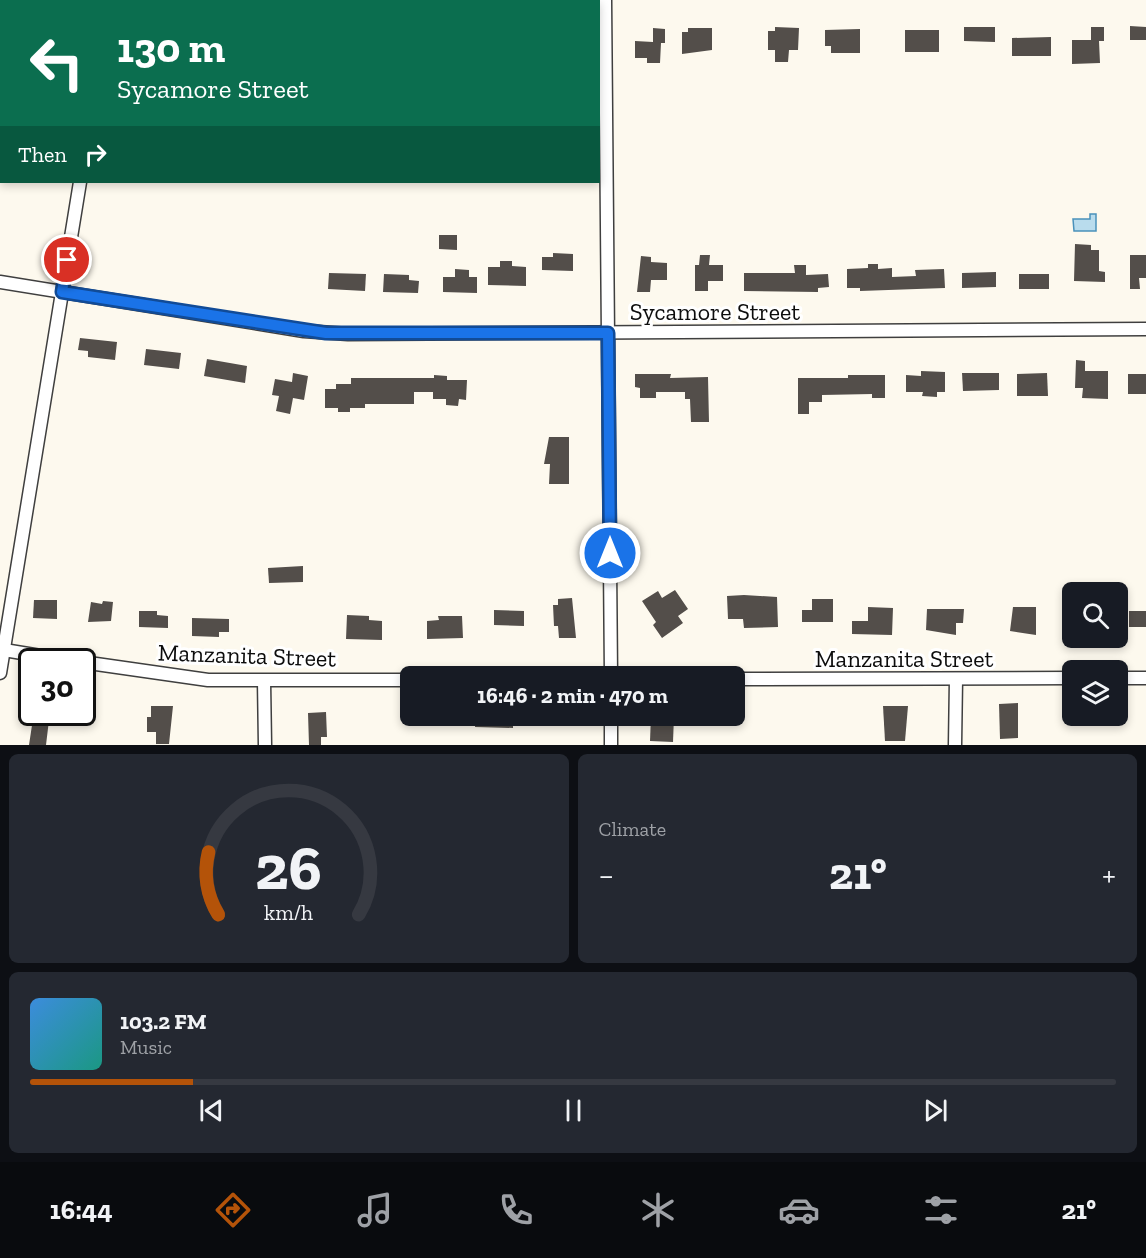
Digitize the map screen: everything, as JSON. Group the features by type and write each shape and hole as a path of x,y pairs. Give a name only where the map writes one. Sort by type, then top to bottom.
{"street":[{"path":"605,0 610,666"},
{"path":"0,673 80,183"},
{"name":"Sycamore Street","path":"0,282 326,333 1146,329"},
{"path":"4,650 18,652"},
{"name":"Manzanita Street","path":"96,664 199,679 400,680"},
{"name":"Manzanita Street","path":"745,679 1062,678"},
{"path":"1128,678 1146,678"},
{"path":"955,745 956,679"},
{"path":"264,681 265,745"},
{"path":"611,726 611,745"}],"water":[{"path":"1090,214 1096,214 1096,231 1074,231 1073,219 1090,219"}],"building":[{"path":"1130,26 1146,27 1146,40 1130,40"},
{"path":"775,27 799,28 798,50 789,50 788,62 775,62 775,50 768,50 768,31 775,31"},
{"path":"964,27 995,27 995,42 964,41"},
{"path":"1091,27 1104,27 1104,41 1099,41 1100,63 1072,64 1072,40 1091,40"},
{"path":"653,28 665,29 665,43 661,43 660,63 647,63 647,58 635,58 635,41 653,42"},
{"path":"688,28 712,28 712,50 682,54 682,32 688,32"},
{"path":"860,29 860,53 831,53 831,46 825,46 825,30"},
{"path":"905,30 939,30 939,52 905,52"},
{"path":"1051,37 1051,56 1012,56 1012,38"},
{"path":"439,235 457,235 457,250 439,249"},
{"path":"1075,244 1091,245 1091,250 1099,250 1099,271 1105,272 1105,282 1074,281"},
{"path":"553,253 573,254 573,271 542,270 542,257 553,257"},
{"path":"700,255 710,255 709,265 723,265 723,281 708,281 708,291 695,291 695,265 699,265"},
{"path":"1130,255 1146,255 1146,278 1139,278 1140,289 1130,289"},
{"path":"641,256 651,257 651,262 667,263 667,280 651,280 650,292 637,292"},
{"path":"500,261 512,261 512,266 526,267 526,286 488,285 488,267 500,267"},
{"path":"868,264 878,264 878,269 892,268 892,277 916,276 915,270 944,269 945,288 860,291 860,288 847,288 847,269 868,268"},
{"path":"794,265 806,265 806,275 828,274 829,287 818,288 818,292 744,291 744,273 795,273"},
{"path":"455,269 469,270 469,277 477,277 477,293 443,292 443,277 455,277"},
{"path":"996,272 996,287 962,288 962,273"},
{"path":"329,273 366,274 365,291 328,289"},
{"path":"384,274 409,275 409,280 419,281 418,293 383,292"},
{"path":"1019,274 1049,274 1049,289 1019,289"},
{"path":"80,338 117,342 115,360 88,357 88,351 78,350"},
{"path":"146,349 181,353 179,369 144,365"},
{"path":"207,359 247,366 245,383 204,376"},
{"path":"1076,360 1085,361 1085,371 1108,371 1108,399 1082,398 1083,388 1075,388"},
{"path":"921,371 945,372 945,392 937,392 937,397 922,396 923,392 906,392 906,375 921,376"},
{"path":"293,373 308,376 304,400 293,398 290,414 276,411 279,396 272,395 275,379 292,382"},
{"path":"962,373 999,373 999,390 963,391"},
{"path":"1047,373 1048,396 1017,396 1017,374"},
{"path":"635,374 671,374 670,378 708,377 709,422 691,422 690,399 685,399 685,392 656,392 656,398 640,398 640,388 635,387"},
{"path":"1128,374 1146,374 1146,394 1128,394"},
{"path":"434,375 447,376 447,380 467,380 466,400 459,399 458,406 446,405 446,399 433,399 433,392 414,392 414,404 365,404 365,408 350,408 350,412 338,412 338,408 325,408 325,389 336,389 336,384 351,384 351,378 434,378"},
{"path":"848,375 885,375 885,398 872,398 872,394 822,395 822,402 809,402 809,414 798,414 798,378 848,378"},
{"path":"549,437 569,437 569,484 549,484 550,464 544,464"},
{"path":"303,566 303,582 269,583 268,568"},
{"path":"675,590 688,609 678,616 683,623 662,638 653,625 656,622 642,601 658,591 662,598"},
{"path":"727,596 777,597 778,627 744,628 743,619 728,619"},
{"path":"572,598 576,638 559,638 558,626 554,626 553,605 558,605 558,599"},
{"path":"812,599 833,599 833,622 802,622 802,610 812,610"},
{"path":"34,600 57,600 57,619 33,618"},
{"path":"103,601 113,602 111,621 88,622 91,602 102,604"},
{"path":"868,607 893,608 892,635 852,634 852,621 868,621"},
{"path":"1013,607 1036,607 1036,635 1010,631"},
{"path":"927,609 964,609 963,623 956,623 956,635 926,630"},
{"path":"494,610 524,611 524,626 494,625"},
{"path":"139,611 157,611 157,615 168,616 168,628 139,627"},
{"path":"1129,611 1146,611 1146,627 1129,627"},
{"path":"347,615 369,616 369,620 382,621 382,640 346,639"},
{"path":"438,616 462,616 463,638 427,639 427,621 439,620"},
{"path":"192,618 229,619 229,632 219,632 219,637 192,636"},
{"path":"1018,703 1018,738 1000,739 999,704"},
{"path":"151,706 173,706 169,744 156,744 156,732 147,732 147,717 151,717"},
{"path":"883,706 908,706 905,741 885,741"},
{"path":"326,712 327,737 321,737 321,745 309,745 308,713"},
{"path":"32,726 48,726 46,745 29,745"},
{"path":"513,726 513,728 475,727"},
{"path":"651,726 674,726 673,742 650,741"}],"route":[{"path":"67,260 62,292 304,331 370,335 608,333 610,553"}]}
